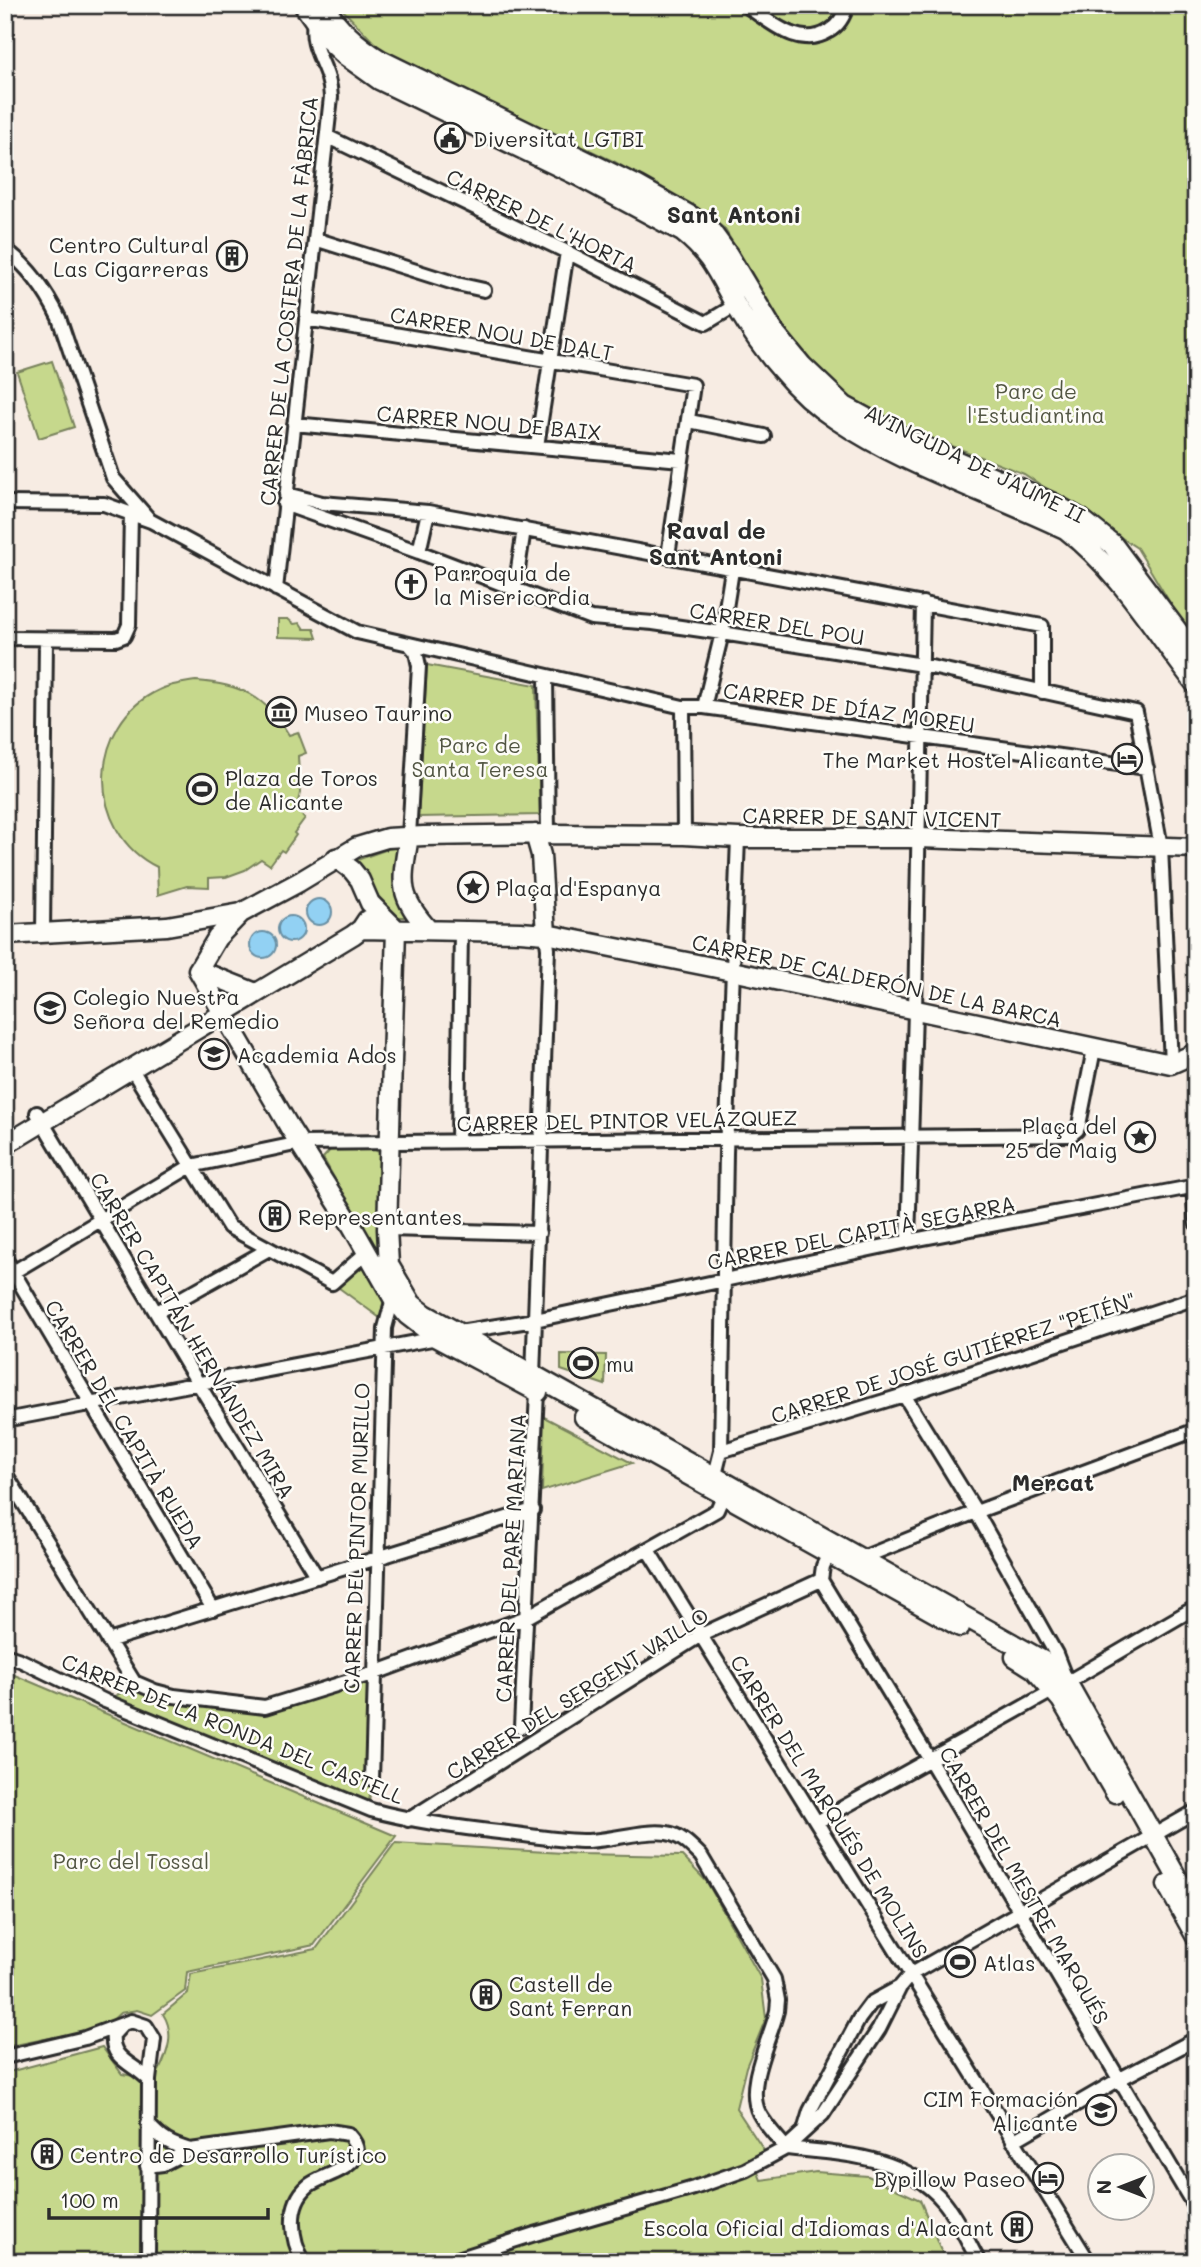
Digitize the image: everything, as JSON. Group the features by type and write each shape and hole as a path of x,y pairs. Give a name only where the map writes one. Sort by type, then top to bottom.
{"main road":[{"name":"AVINGUDA DE JAUME II","path":"317,11 328,39 380,80 579,176 683,232 697,243 715,265 736,305 780,369 834,419 887,449 1066,529 1086,544 1114,574 1196,684"},
{"name":"AVINGUDA DE JAUME II","path":"317,11 380,61 638,186 692,217 712,233 728,255 774,332 802,366 845,406 897,435 1052,503 1083,520 1112,544 1195,655"},
{"path":"198,970 217,938 241,913 357,847 387,838 409,836 542,834 546,934 362,929"},
{"name":"CARRER DE SANT VICENT","path":"542,834 919,838 1196,848"},
{"path":"409,836 403,886 413,912 429,930"},
{"path":"336,858 352,870 360,880 370,903 396,929 387,1229 389,1265 412,1304 535,1384 723,1496 1060,1686"},
{"path":"5,1144 40,1118 131,1068 362,929 368,919 370,903"},
{"path":"5,935 167,926 241,913"},
{"name":"CARRER DE CALDERÓN DE LA BARCA","path":"546,934 1171,1064"},
{"path":"210,950 211,964 217,977"},
{"path":"198,970 256,993"},
{"path":"198,970 393,1298 407,1315 437,1338 715,1475 1044,1661 1148,1839 1196,1911"},
{"path":"1171,1064 1196,1053"},
{"path":"1148,1839 1196,1937"}],"street":[{"path":"746,5 790,34 807,38 822,35 838,25 848,5"},
{"name":"CARRER DE LA COSTERA DE LA FÀBRICA","path":"276,589 328,136 331,81 314,45 312,34 317,11"},
{"name":"CARRER DE L'HORTA","path":"328,136 706,323 736,305"},
{"path":"315,239 484,290"},
{"path":"5,249 33,276 49,298 59,318 113,478 151,521"},
{"path":"537,446 567,252"},
{"name":"CARRER NOU DE DALT","path":"306,319 693,385 689,421"},
{"path":"668,556 689,421 764,436"},
{"name":"CARRER NOU DE BAIX","path":"294,424 681,460"},
{"path":"104,504 111,496 113,478"},
{"path":"285,499 428,512 1042,626 1042,692"},
{"name":"CARRER DEL POU","path":"285,499 591,618 722,633 922,665 1136,712 1147,768"},
{"name":"CARRER DE DÍAZ MOREU","path":"5,503 104,504 131,512 350,629 546,677 683,707 704,707 1147,768"},
{"path":"5,638 116,639 124,636 129,625 131,512"},
{"path":"419,552 428,512"},
{"path":"516,589 524,529"},
{"path":"704,707 722,633 732,570"},
{"path":"908,1241 923,603"},
{"path":"43,934 46,639"},
{"path":"409,836 419,659 410,645"},
{"path":"419,659 424,653 439,650"},
{"path":"542,834 546,677"},
{"path":"683,707 684,835"},
{"path":"1147,768 1161,847 1171,1064"},
{"path":"5,1473 134,1682 174,1696 265,1707 375,1673 527,1617 717,1510 723,1496 715,1475 721,1451 726,1138 738,838"},
{"path":"458,1141 461,931"},
{"path":"535,1320 548,949 546,934"},
{"name":"CARRER DEL PINTOR VELÁZQUEZ","path":"9,1274 191,1166 300,1143 1066,1135 1074,1133 1079,1125 1094,1049"},
{"path":"131,1068 229,1227 332,1283 367,1252"},
{"name":"CARRER CAPITÁN HERNÁNDEZ MIRA","path":"40,1118 317,1577"},
{"path":"1195,1187 1196,1223"},
{"name":"CARRER DEL CAPITÀ SEGARRA","path":"458,1332 535,1320 908,1241 1195,1187"},
{"path":"387,1229 539,1233"},
{"path":"157,1312 270,1250"},
{"name":"CARRER DEL CAPITÀ RUEDA","path":"5,1258 9,1274 213,1609"},
{"name":"CARRER DEL PINTOR MURILLO","path":"372,1779 383,1328 393,1298"},
{"name":"CARRER DE JOSÉ GUTIÉRREZ \"PETÉN\"","path":"721,1451 904,1395 1196,1298"},
{"name":"CARRER DEL PARE MARIANA","path":"521,1727 533,1510 535,1320"},
{"path":"5,1420 437,1338"},
{"path":"904,1395 976,1512 1056,1654 1060,1686"},
{"path":"821,1580 823,1566 829,1555 862,1559 976,1512 1196,1430"},
{"path":"108,1641 533,1510"},
{"name":"CARRER DEL MARQUÉS DE MOLINS","path":"648,1550 1089,2262"},
{"name":"CARRER DEL SERGENT VAILLO","path":"408,1820 701,1635 821,1580"},
{"name":"CARRER DEL MESTRE MARQUÉS","path":"821,1580 1196,2209"},
{"path":"817,1822 1196,1607"},
{"name":"CARRER DE LA RONDA DEL CASTELL","path":"5,1656 20,1660 105,1701 371,1810 408,1820 584,1841 664,1832 677,1836 701,1856 774,1979 777,2011 755,2082 754,2094 760,2115 786,2148"},
{"path":"448,2262 694,2188 746,2169 786,2148 823,2114 879,2029 900,1987 911,1975 1196,1811"},
{"path":"803,2132 810,2111 859,2018 871,2003 900,1987"},
{"path":"5,2057 85,2038 124,2024 139,2022 146,2026 154,2039 149,2080 148,2262"},
{"path":"114,2051 113,2035 117,2028 124,2024"},
{"path":"85,2038 100,2041 140,2070 149,2080"},
{"path":"1013,2141 1118,2080 1196,2039"},
{"path":"127,2062 144,2060 153,2047"},
{"path":"148,2124 161,2138 190,2150"},
{"path":"148,2165 163,2164 190,2150 329,2131 348,2134 356,2146 352,2161 345,2169 309,2185 294,2211 294,2237 297,2251 304,2262"},
{"path":"786,2148 878,2161 909,2172 946,2204 979,2262"}],"green space":[{"name":"Parc de l'Estudiantina","path":"338,5 1196,5 1196,646 1137,548 1024,474 916,432 830,388 775,315 724,228 615,162 385,54"},
{"path":"52,361 74,427 39,438 17,372"},
{"path":"278,619 300,623 304,629 314,629 317,638 278,637"},
{"name":"Parc de Santa Teresa","path":"427,665 536,685 540,815 418,817"},
{"name":"Plaza de Toros de Alicante","path":"196,681 226,685 250,694 271,711 289,735 298,732 306,753 298,756 300,793 296,810 305,818 284,852 281,850 270,865 261,859 245,870 226,877 209,878 209,887 187,886 158,895 157,867 133,851 117,829 107,804 104,778 108,751 118,727 135,706 159,690"},
{"path":"400,847 410,917 389,915 372,885 354,864 354,861"},
{"path":"332,1148 371,1148 380,1153 380,1253 376,1253 323,1158"},
{"path":"363,1259 384,1299 380,1318 335,1285"},
{"name":"mu","path":"561,1354 606,1355 605,1385 561,1370"},
{"path":"544,1417 632,1463 542,1491"},
{"name":"Parc del Tossal","path":"5,1671 396,1836 314,1945 187,1972 185,1991 152,2015 137,2010 120,2013 105,2027 5,2047"},
{"path":"375,1673 372,1779 368,1809 105,1701 146,1680 174,1696 265,1707"},
{"path":"395,1843 580,1854 682,1856 707,1882 761,1979 766,2018 746,2067 736,2108 769,2158 755,2165 761,2180 816,2172 868,2176 920,2200 946,2262 5,2262 5,2073 102,2047 122,2074 140,2077 159,2071 169,2035 163,2014 188,1993 191,1974 316,1949"}],"water":[{"path":"319,899 328,903 332,912 328,921 319,925 310,921 306,912 310,903"},
{"path":"291,916 300,920 304,929 300,938 291,942 282,938 278,929 282,920"},
{"path":"263,932 272,936 276,945 272,954 263,958 254,954 250,945 254,936"}],"place":[{"name":"Diversitat LGTBI","path":"450,138"},
{"name":"Centro Cultural Las Cigarreras","path":"232,256"},
{"name":"Parroquia de la Misericordia","path":"411,584"},
{"name":"Museo Taurino","path":"281,712"},
{"name":"The Market Hostel Alicante","path":"1127,759"},
{"name":"Plaza de Toros de Alicante","path":"202,789"},
{"name":"Plaça d'Espanya","path":"473,887"},
{"name":"Colegio Nuestra Señora del Remedio","path":"50,1008"},
{"name":"Academia Ados","path":"214,1054"},
{"name":"Plaça del 25 de Maig","path":"1140,1137"},
{"name":"Representantes","path":"275,1216"},
{"name":"mu","path":"583,1363"},
{"name":"Atlas","path":"960,1962"},
{"name":"Castell de Sant Ferran","path":"486,1995"},
{"name":"CIM Formación Alicante","path":"1101,2110"},
{"name":"Centro de Desarrollo Turístico","path":"47,2154"},
{"name":"Bypillow Paseo","path":"1048,2178"},
{"name":"Escola Oficial d'Idiomas d'Alacant","path":"1017,2227"}],"district":[{"name":"Sant Antoni","path":"734,214"},
{"name":"Raval de Sant Antoni","path":"716,543"},
{"name":"Mercat","path":"1053,1482"}]}
